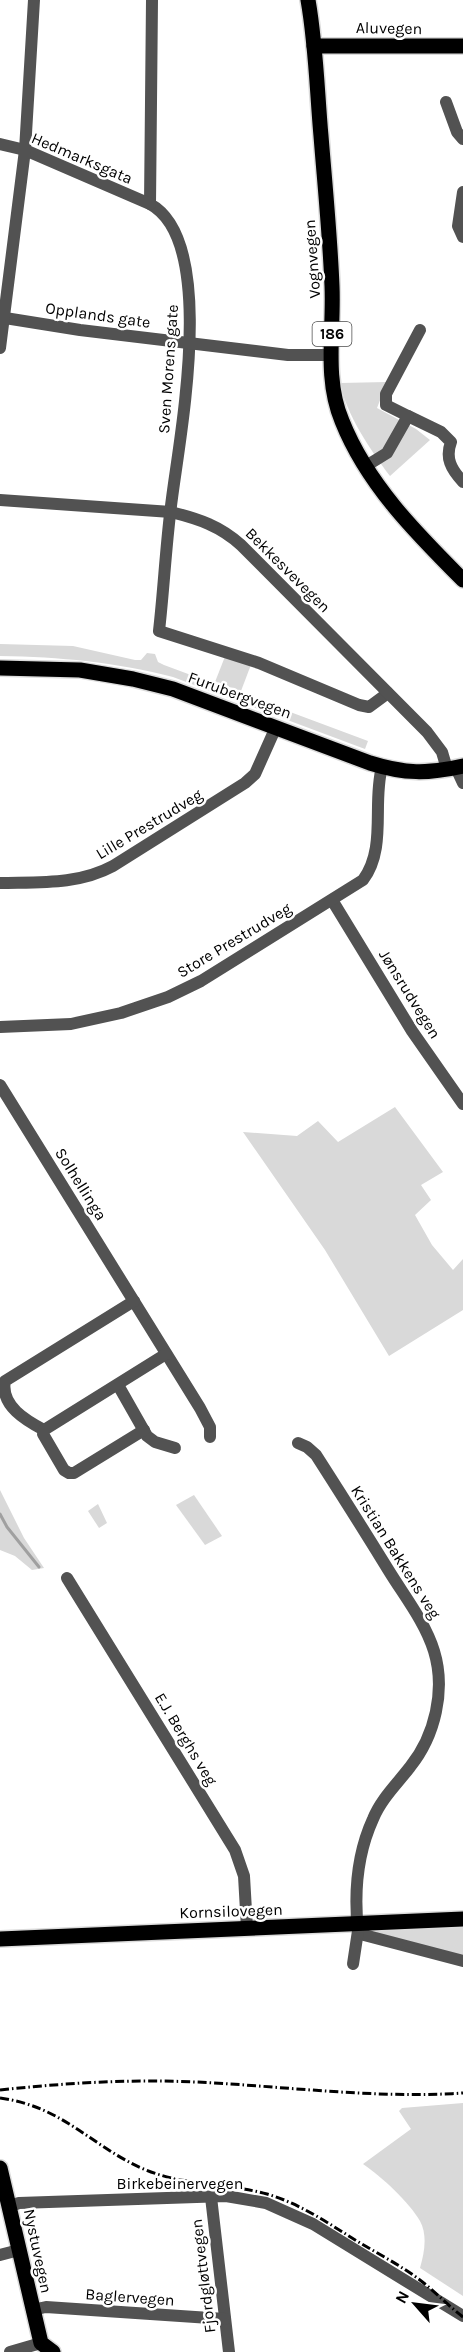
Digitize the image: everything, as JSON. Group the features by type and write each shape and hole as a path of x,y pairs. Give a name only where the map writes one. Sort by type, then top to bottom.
{"main road":[{"name":"Vognvegen","path":"308,0 314,46 332,275 332,387 338,411 346,432 366,466 400,514 463,580"},
{"name":"Aluvegen","path":"314,46 463,46"},
{"name":"Furubergvegen","path":"0,668 80,670 133,678 173,690 382,766 411,773 455,768"},
{"name":"Kornsilovegen","path":"0,1939 247,1928 358,1927 463,1919"},
{"name":"Nystuvegen","path":"0,2168 32,2310 47,2348"}],"street":[{"path":"0,348 25,150 34,0"},
{"path":"150,204 152,0"},
{"path":"446,102 457,132 463,139"},
{"name":"Hedmarksgata","path":"0,144 25,150 150,204"},
{"path":"463,192 458,226 463,237"},
{"name":"Sven Morens gate","path":"150,204 159,209 173,226 190,294 190,343 159,631 239,657 359,705 369,707 388,693"},
{"name":"Opplands gate","path":"5,318 288,355 331,355"},
{"path":"420,330 386,394 386,405 441,432 451,442 448,449 449,463 463,482"},
{"path":"366,466 387,453 408,416"},
{"name":"Bekkesvevegen","path":"0,500 171,512 209,523 231,537 427,732 455,768 463,783"},
{"name":"Lille Prestrudveg","path":"0,883 76,880 100,873 113,866 245,783 255,774 276,728"},
{"name":"Store Prestrudveg","path":"0,1028 71,1024 121,1013 168,997 201,981 363,880 375,860 377,789 382,766"},
{"name":"Jønsrudvegen","path":"332,900 412,1030 463,1104"},
{"name":"Solhellinga","path":"0,1084 200,1408 210,1427 210,1437"},
{"path":"44,1430 20,1418 8,1407 2,1394 5,1381 134,1301"},
{"path":"44,1430 166,1354"},
{"path":"118,1385 144,1430 155,1442 175,1448"},
{"path":"44,1430 44,1437 64,1470 69,1473 74,1473 144,1430"},
{"name":"Kristian Bakkens veg","path":"298,1443 316,1455 420,1620 435,1652 438,1677 436,1713 418,1756 385,1797 368,1832 357,1879 358,1927"},
{"name":"E.J. Berghs veg","path":"67,1578 235,1850 244,1876 247,1928"},
{"path":"358,1927 364,1935 463,1961"},
{"path":"353,1964 358,1927"},
{"name":"Birkebeinervegen","path":"10,2206 19,2203 211,2197 253,2200 294,2213 463,2316"},
{"name":"Fjordgløttvegen","path":"211,2197 229,2352"},
{"path":"0,2255 19,2250"},
{"name":"Baglervegen","path":"32,2310 46,2307 225,2319"},
{"path":"10,2352 47,2348"}],"shaded area":[{"path":"387,382 377,408 416,429 430,440 390,476 367,444 353,419 340,383"},
{"path":"0,644 73,646 135,660 141,660 147,653 155,654 158,662 164,665 368,741 365,749 173,677 87,661 0,656"},
{"path":"226,654 252,662 241,691 215,682"},
{"path":"395,1107 443,1172 421,1185 431,1200 415,1215 432,1245 453,1270 463,1259 463,1310 389,1356 325,1250 243,1132 297,1136 318,1121 338,1142"},
{"path":"0,1490 24,1538 44,1568 32,1570 15,1556 0,1550"},
{"path":"194,1495 222,1536 205,1545 176,1505"},
{"path":"98,1504 107,1523 99,1528 88,1511"},
{"path":"463,1927 463,1956 376,1931"},
{"path":"463,2103 463,2296 420,2268 425,2239 420,2221 394,2190 363,2164 411,2129 399,2111 402,2108"}],"waterway":[{"path":"0,1514 7,1527 39,1567"}],"railway":[{"path":"0,2090 146,2081 363,2093 463,2093"},
{"path":"0,2098 42,2110 146,2170 191,2182 252,2190 300,2207 408,2271 463,2317"}]}
